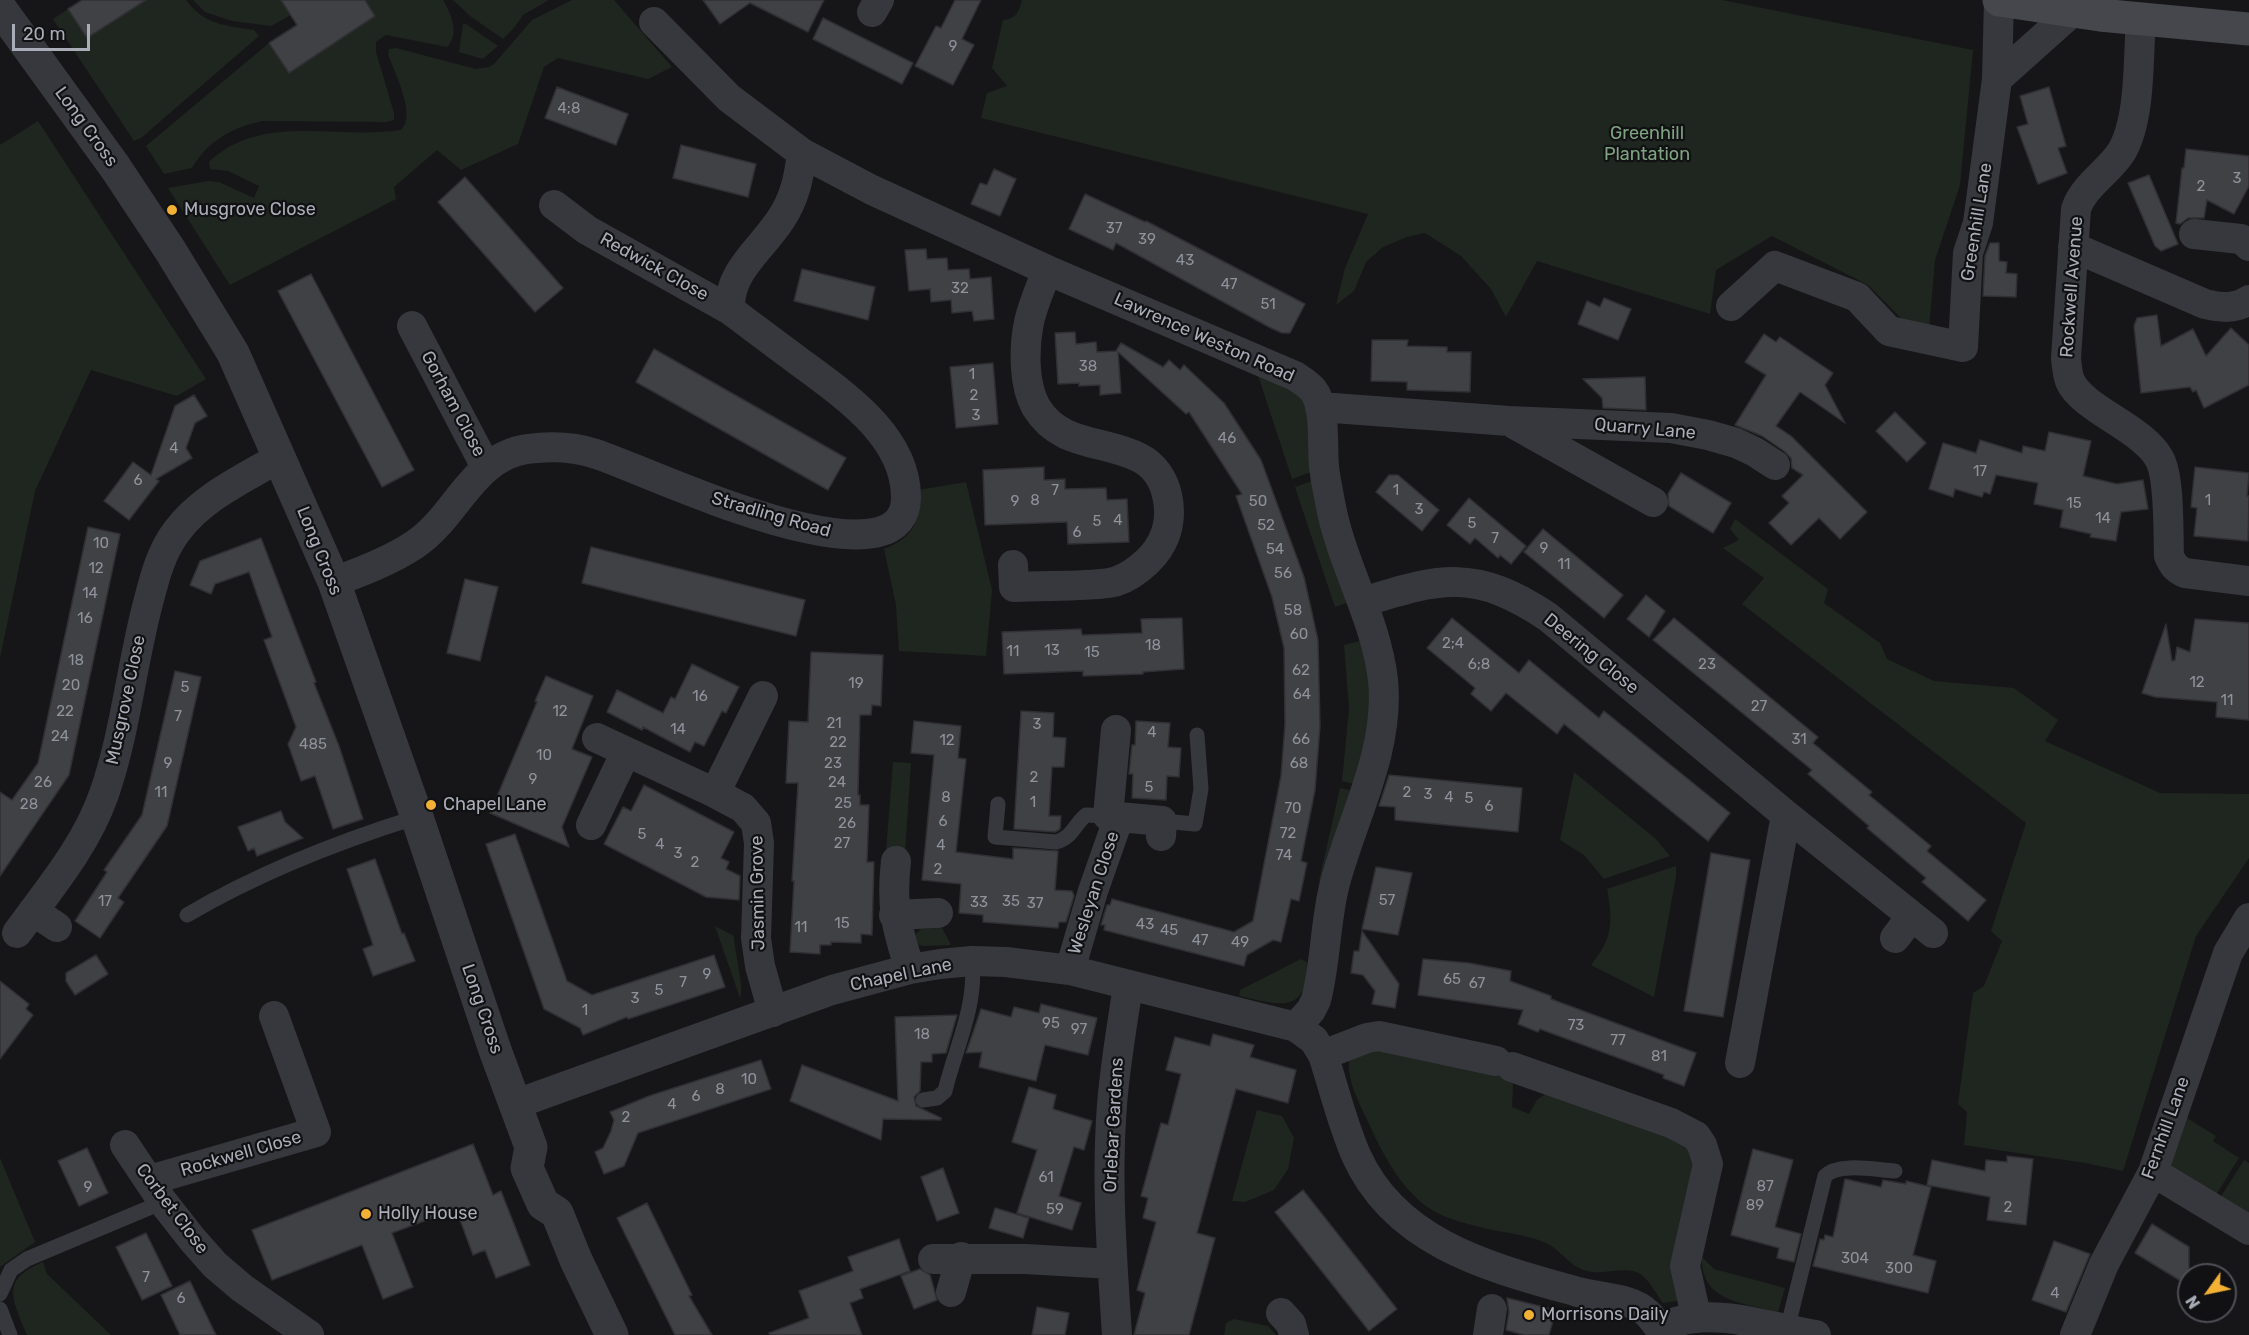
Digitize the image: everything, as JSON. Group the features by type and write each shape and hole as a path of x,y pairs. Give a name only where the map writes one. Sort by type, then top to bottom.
{"main road":[{"path":"1999,0 2141,19 2249,29"}],"street":[{"name":"Greenhill Lane","path":"1731,306 1775,266 1857,297 1888,331 1963,347 1968,253 1978,222 1997,80 1999,0"},
{"name":"Long Cross","path":"0,8 115,167 170,250 233,353 334,582 417,817 495,1050 531,1147 547,1160 562,1197 557,1213 576,1260 612,1335"},
{"path":"1997,80 2073,11"},
{"name":"Rockwell Avenue","path":"2141,19 2134,116 2130,134 2116,159 2079,201 2076,209 2067,372 2071,382 2082,396 2148,444 2161,462 2166,489 2169,556 2172,564 2185,573 2244,589"},
{"name":"Lawrence Weston Road","path":"654,22 729,98 802,153 872,190 1047,270 1295,376 1313,390 1320,407"},
{"path":"730,310 729,297 736,277 781,220 794,195 802,153"},
{"name":"Redwick Close","path":"554,204 585,212 587,230 730,310"},
{"path":"2194,234 2241,239 2249,246"},
{"path":"2073,247 2205,304 2223,308 2240,306 2249,300"},
{"path":"1013,566 1014,587 1110,583 1131,573 1155,554 1169,519 1169,505 1164,487 1157,474 1144,460 1125,452 1088,443 1062,432 1044,418 1036,406 1030,392 1028,378 1027,335 1029,320 1047,270"},
{"name":"Stradling Road","path":"334,582 413,546 437,525 486,467 512,453 525,449 546,447 584,450 684,490 810,530 848,536 876,535 892,526 905,510 906,485 896,457 882,435 844,395 730,310"},
{"name":"Gorham Close","path":"411,339 486,467"},
{"name":"Quarry Lane","path":"1320,407 1361,398 1463,409 1509,421 1671,428 1722,438 1746,447 1775,465"},
{"path":"1296,1028 1316,1000 1336,882 1367,790 1379,736 1383,705 1383,681 1378,655 1363,602 1346,562 1334,524 1324,469 1320,407"},
{"name":"Quarry Lane","path":"1509,421 1653,502"},
{"name":"Musgrove Close","path":"36,923 85,838 103,796 110,775 156,571 165,550 176,532 195,511 232,485 280,457"},
{"name":"Deering Close","path":"1363,602 1432,583 1459,582 1482,585 1510,594 1548,617 1786,815 1914,929"},
{"path":"715,793 763,696"},
{"name":"Wesleyan Close","path":"1070,970 1113,816 1116,730"},
{"name":"Jasmin Grove","path":"597,738 715,793 750,814 758,831 756,938 760,966 773,1012"},
{"path":"591,825 626,752"},
{"path":"1740,1063 1786,815"},
{"name":"Wesleyan Close","path":"1113,816 1161,828"},
{"path":"896,861 894,915 910,969"},
{"path":"894,915 938,913"},
{"name":"Fernhill Lane","path":"2075,1335 2104,1264 2153,1172 2228,952 2249,918"},
{"name":"Chapel Lane","path":"516,1104 832,990 910,969 972,961 1006,962 1070,970 1296,1028 1314,1040 1323,1055"},
{"name":"Orlebar Gardens","path":"1117,1335 1112,1264 1112,1107 1128,986"},
{"name":"Rockwell Close","path":"156,1191 316,1132 274,1016"},
{"path":"1695,1316 1685,1266 1708,1164 1702,1145 1696,1136 1671,1123 1518,1075 1379,1036 1367,1038 1323,1055 1356,1155 1379,1192 1404,1220 1446,1248 1501,1269 1581,1293 1625,1302 1646,1311 1659,1331 1695,1316 1722,1317 1816,1335"},
{"name":"Corbet Close","path":"125,1145 156,1191 215,1265 242,1288 309,1335"},
{"path":"2153,1172 2249,1230"},
{"path":"951,1292 947,1258 1112,1264"}],"lane":[{"name":"Wesleyan Close","path":"1161,828 1195,824 1201,789 1197,735"},
{"name":"Wesleyan Close","path":"998,804 994,837 1056,842 1071,835 1086,815 1113,816"},
{"path":"187,915 242,884 287,864 358,836 417,817"},
{"path":"923,1100 937,1098 945,1091 970,1004 974,982 972,961"},
{"path":"1787,1330 1825,1176 1843,1168 1895,1171"},
{"path":"0,1294 11,1270 27,1259 156,1191"},
{"path":"0,1308 10,1335"}],"green space":[{"path":"146,0 186,0 208,19 225,25 254,30 259,36 141,138 134,141 53,19 68,9 87,38"},
{"path":"193,0 281,0 291,15 271,26 232,21 205,12"},
{"path":"365,0 443,0 453,24 453,36 447,47 386,35 376,42 376,52 394,120 387,122 262,121 221,137 205,150 192,168 164,174 146,146 269,43 290,71 375,16"},
{"path":"453,0 549,0 523,15 503,39 470,16"},
{"path":"572,0 614,0 672,67 648,79 558,58 544,67 518,144 461,170 437,150 394,187 396,199 230,285 168,188 208,181 219,182 254,198 259,186 228,171 210,169 209,162 229,147 252,137 276,133 401,130 407,114 406,104 388,54 389,49 396,48 476,69 489,67 532,20"},
{"name":"Greenhill Plantation","path":"1022,0 1722,0 1973,50 1960,185 1935,260 1929,330 1903,320 1868,285 1772,236 1716,270 1710,314 1537,261 1506,317 1491,289 1461,256 1425,233 1407,237 1383,247 1366,262 1354,291 1336,305 1345,268 1368,214 981,118 987,93 1007,86 992,68 1003,20 1016,14"},
{"path":"463,24 498,46 483,59 459,52"},
{"path":"38,121 206,379 177,396 91,370 35,491 0,658 0,145"},
{"path":"1256,369 1291,384 1306,401 1314,471 1292,479"},
{"path":"1315,480 1349,602 1335,607 1295,487"},
{"path":"966,482 992,590 986,656 899,651 896,605 884,549 902,539 913,527 917,519 918,490"},
{"path":"1735,519 1828,589 1824,603 1880,643 1887,659 1934,681 2014,688 2058,720 2045,741 2160,793 2249,794 2249,858 2196,936 2123,1171 1964,1145 1967,1112 1958,1104 1973,993 1984,986 2002,941 1991,931 2026,823 1742,604 1764,578 1723,548 1739,540 1730,529"},
{"path":"1360,641 1369,672 1372,704 1358,785 1342,781 1349,709 1344,645"},
{"path":"893,762 911,763 905,853 886,852"},
{"path":"1574,772 1656,839 1670,856 1604,879 1584,855 1560,840"},
{"path":"1340,788 1357,792 1323,882 1319,881"},
{"path":"1676,866 1676,877 1654,997 1591,965 1604,946 1610,929 1607,889"},
{"path":"715,926 734,936 741,987 740,998"},
{"path":"942,928 951,945 916,944 914,936 921,929"},
{"path":"1301,959 1307,962 1306,980 1302,992 1296,999 1288,1003 1277,1003 1239,996 1240,990"},
{"path":"1372,1048 1499,1073 1513,1084 1512,1107 1529,1114 1537,1100 1545,1094 1685,1141 1698,1158 1677,1301 1663,1303 1639,1273 1625,1270 1587,1271 1539,1240 1452,1219 1432,1210 1422,1202 1403,1183 1388,1161 1352,1086 1349,1061"},
{"path":"1257,1110 1282,1116 1294,1138 1288,1169 1274,1190 1245,1202 1232,1201"},
{"path":"2182,1115 2216,1136 2213,1141 2239,1158 2216,1195 2171,1170 2166,1148"},
{"path":"0,1158 35,1242 0,1267"},
{"path":"2244,1160 2249,1163 2249,1215 2220,1198"},
{"path":"1702,1257 1714,1269 1785,1288 1778,1312 1739,1303 1716,1292 1708,1283 1703,1272"},
{"path":"43,1262 47,1274 111,1335 27,1335 17,1311 13,1291 20,1276"},
{"path":"1234,1319 1268,1326 1276,1335 1224,1335 1226,1323"}],"building":[{"path":"82,0 146,0 87,38 68,9"},
{"path":"281,0 365,0 375,16 289,73 269,43 297,25"},
{"path":"703,0 824,0 808,32 750,3 720,24"},
{"path":"955,0 981,0 962,39 974,45 953,85 915,66 936,26 941,28"},
{"path":"823,18 913,63 902,84 813,39"},
{"path":"557,87 628,114 616,145 545,118"},
{"path":"2049,87 2066,146 2058,148 2067,173 2038,184 2017,127 2028,124 2020,96"},
{"path":"681,145 756,164 748,197 673,178"},
{"path":"2186,149 2249,156 2249,186 2234,214 2207,200 2204,218 2188,218 2180,224 2176,223"},
{"path":"994,169 1016,179 1000,216 971,204 980,183 987,185"},
{"path":"2149,175 2178,244 2161,251 2155,246 2128,183"},
{"path":"465,177 563,288 535,312 438,202"},
{"path":"1085,194 1146,221 1305,304 1290,333 1282,333 1269,327 1116,243 1113,250 1069,229"},
{"path":"1990,243 1999,243 1999,261 2007,262 2006,273 2017,274 2016,297 1983,296 1985,256"},
{"path":"926,249 927,259 947,258 948,270 969,269 970,279 991,277 994,319 974,321 972,311 952,313 951,300 931,302 930,289 909,291 905,250"},
{"path":"802,269 875,287 868,320 794,301"},
{"path":"311,274 414,470 382,487 278,291"},
{"path":"1604,298 1631,309 1618,340 1578,324 1587,301 1600,307"},
{"path":"2157,315 2161,346 2193,329 2206,356 2231,328 2249,345 2249,385 2204,408 2196,390 2193,392 2190,387 2141,393 2134,326 2137,318"},
{"path":"1075,332 1076,344 1096,342 1097,352 1116,351 1121,343 1163,367 1169,360 1180,370 1184,365 1224,403 1261,460 1304,577 1318,640 1320,726 1315,790 1301,861 1307,863 1299,901 1291,899 1281,942 1273,940 1247,955 1244,966 1104,930 1105,925 1101,925 1107,905 1110,905 1112,899 1234,932 1253,921 1281,776 1285,724 1284,648 1272,597 1236,496 1242,494 1189,412 1186,414 1118,352 1121,393 1100,395 1100,385 1058,384 1055,333"},
{"path":"1764,334 1776,342 1780,337 1833,373 1825,385 1845,423 1800,392 1776,426 1791,436 1867,512 1840,539 1819,518 1791,545 1769,523 1789,503 1782,496 1803,475 1792,468 1791,458 1784,451 1762,436 1735,425 1766,375 1745,362"},
{"path":"1372,340 1408,340 1407,346 1447,347 1447,352 1471,352 1470,392 1407,390 1407,382 1371,381"},
{"path":"654,349 846,458 828,490 636,382"},
{"path":"993,363 998,424 956,428 950,367"},
{"path":"1645,377 1646,410 1603,408 1602,398 1583,379"},
{"path":"194,395 207,416 195,423 186,448 192,458 156,479 159,481 129,520 104,501 133,462 151,475 175,406"},
{"path":"1895,412 1926,443 1907,462 1876,431"},
{"path":"2049,432 2091,441 2083,476 2117,484 2143,480 2148,509 2121,512 2116,541 2090,537 2091,534 2060,527 2063,510 2034,504 2038,483 1996,475 1990,494 1984,492 1982,497 1955,489 1953,497 1929,489 1943,443 1976,453 1980,440 2022,453 2023,446 2045,451"},
{"path":"1044,467 1044,480 1065,479 1065,489 1106,488 1107,500 1127,499 1129,542 1068,544 1067,522 985,525 983,470"},
{"path":"2195,467 2249,473 2248,541 2194,536 2197,508 2191,507"},
{"path":"1681,473 1731,503 1713,533 1669,506 1668,494"},
{"path":"1389,475 1398,475 1439,510 1422,531 1376,492"},
{"path":"1469,498 1526,546 1511,564 1500,555 1498,558 1475,538 1470,544 1447,525"},
{"path":"88,527 120,534 69,775 0,876 0,792 12,800 38,763"},
{"path":"1543,529 1623,595 1604,618 1524,552"},
{"path":"261,538 316,682 314,683 339,746 363,819 333,829 315,776 301,781 288,744 296,727 264,640 272,637 249,572 215,584 211,594 190,585 200,561"},
{"path":"591,547 805,600 796,636 582,583"},
{"path":"465,579 498,587 480,661 447,653"},
{"path":"1646,595 1665,611 1649,637 1627,619"},
{"path":"1182,618 1184,669 1143,672 1143,674 1083,676 1083,671 1004,674 1002,632 1081,629 1082,635 1142,633 1141,619"},
{"path":"1452,618 1519,673 1529,660 1599,718 1604,711 1730,813 1708,841 1564,724 1557,734 1506,693 1491,711 1471,694 1475,688 1427,648"},
{"path":"1674,618 1818,737 1813,743 1872,792 1869,795 1931,846 1927,851 1986,900 1968,921 1922,882 1926,878 1808,774 1812,770 1653,640"},
{"path":"2195,619 2249,623 2249,720 2216,717 2217,702 2155,697 2142,693 2166,624 2172,661 2175,660 2177,647 2190,652"},
{"path":"811,652 883,655 881,706 872,705 871,715 860,715 858,795 860,795 860,805 869,805 867,862 874,862 872,935 861,934 861,943 831,942 831,945 820,945 820,954 790,952 798,783 786,783 789,721 808,722"},
{"path":"692,664 739,687 726,713 722,711 704,746 695,742 690,752 643,727 642,730 607,712 617,690 663,713 671,697 675,699"},
{"path":"175,671 201,677 167,826 118,898 124,902 100,938 75,921 107,872 104,870 142,815"},
{"path":"546,676 593,696 572,749 592,757 562,827 569,847 490,813"},
{"path":"1021,711 1054,713 1053,737 1066,738 1064,767 1052,767 1049,816 1061,816 1060,829 1055,832 1014,829"},
{"path":"914,721 961,726 958,758 966,759 956,852 1013,859 1013,848 1058,851 1055,890 1072,891 1074,896 1066,922 1059,922 1058,928 983,922 983,915 959,913 961,884 922,880 934,755 911,753"},
{"path":"1136,721 1170,723 1168,747 1181,748 1179,777 1167,776 1166,800 1132,798 1133,774 1129,774 1132,745 1135,745"},
{"path":"1389,775 1522,788 1518,832 1395,820 1395,807 1379,806"},
{"path":"644,785 734,832 721,858 729,862 726,869 740,876 739,900 706,897 604,844 623,807 631,811"},
{"path":"281,811 285,822 303,838 257,856 254,848 248,851 238,827"},
{"path":"515,834 567,981 592,995 714,955 725,987 628,1019 627,1017 583,1035 580,1028 544,1009 486,844"},
{"path":"1711,853 1750,860 1723,1017 1684,1011"},
{"path":"375,859 402,934 404,933 415,961 373,976 363,949 373,945 347,869"},
{"path":"1376,867 1412,873 1398,935 1362,929"},
{"path":"1362,931 1399,984 1395,1008 1372,1004 1375,991 1363,975 1351,973 1354,951 1359,951"},
{"path":"96,955 108,974 75,995 66,981 66,973"},
{"path":"1423,959 1469,963 1511,971 1510,981 1551,996 1551,999 1696,1053 1684,1086 1643,1067 1540,1029 1538,1032 1518,1024 1523,1010 1418,995"},
{"path":"0,981 29,1004 26,1009 33,1015 0,1059"},
{"path":"1041,1004 1097,1018 1088,1055 1045,1045 1036,1081 979,1067 982,1052 966,1053 981,1009 1011,1017 1014,1007 1039,1013"},
{"path":"957,1015 946,1053 932,1054 932,1062 921,1062 920,1091 914,1097 916,1106 941,1120 883,1119 881,1140 790,1101 802,1065 898,1101 895,1017"},
{"path":"1213,1034 1254,1045 1250,1057 1296,1070 1288,1103 1236,1089 1197,1233 1215,1238 1189,1335 1134,1335 1145,1293 1137,1290 1156,1222 1143,1218 1148,1198 1141,1196 1161,1123 1168,1125 1181,1074 1166,1070 1175,1037 1210,1046"},
{"path":"761,1060 771,1089 638,1133 624,1166 604,1174 595,1152 603,1148 611,1131 614,1120 610,1112 649,1096"},
{"path":"1029,1087 1056,1095 1053,1109 1092,1121 1084,1150 1074,1147 1059,1196 1081,1203 1072,1230 1017,1213 1037,1150 1012,1142"},
{"name":"Holly House","path":"473,1144 493,1195 501,1191 530,1265 496,1278 485,1250 473,1255 456,1209 392,1233 413,1287 383,1299 362,1245 272,1280 252,1230"},
{"path":"87,1148 108,1193 79,1206 58,1161"},
{"path":"1753,1149 1793,1160 1775,1227 1801,1234 1794,1262 1777,1258 1779,1248 1731,1235"},
{"path":"2007,1156 2033,1159 2026,1225 1987,1220 1990,1197 1927,1185 1932,1160 1985,1171 1986,1160 2007,1162"},
{"path":"943,1168 959,1213 937,1221 921,1177"},
{"path":"1845,1179 1881,1187 1883,1180 1906,1184 1906,1181 1931,1187 1913,1255 1936,1261 1928,1293 1813,1266 1820,1239 1824,1240 1825,1235 1833,1237"},
{"path":"1303,1190 1397,1309 1369,1331 1275,1212"},
{"path":"647,1203 692,1295 689,1296 712,1335 675,1335 617,1218"},
{"path":"995,1208 1029,1218 1023,1238 989,1228"},
{"path":"2152,1224 2189,1247 2189,1263 2177,1263 2177,1279 2135,1253"},
{"path":"146,1233 172,1286 142,1300 116,1247"},
{"path":"899,1239 910,1271 860,1289 863,1298 850,1303 862,1335 770,1335 769,1333 809,1318 799,1291 853,1271 848,1257"},
{"path":"2054,1241 2090,1254 2066,1312 2032,1300"},
{"path":"920,1269 930,1275 937,1300 914,1309 901,1276"},
{"path":"190,1281 216,1335 180,1335 161,1295"},
{"name":"Morrisons Daily","path":"1507,1298 1556,1310 1549,1335 1524,1335 1506,1330 1509,1312"},
{"path":"1037,1307 1069,1313 1065,1335 1032,1335"}],"place":[{"name":"Musgrove Close","path":"172,210"},
{"name":"Chapel Lane","path":"431,805"},
{"name":"Holly House","path":"366,1214"},
{"name":"Morrisons Daily","path":"1529,1315"}]}
